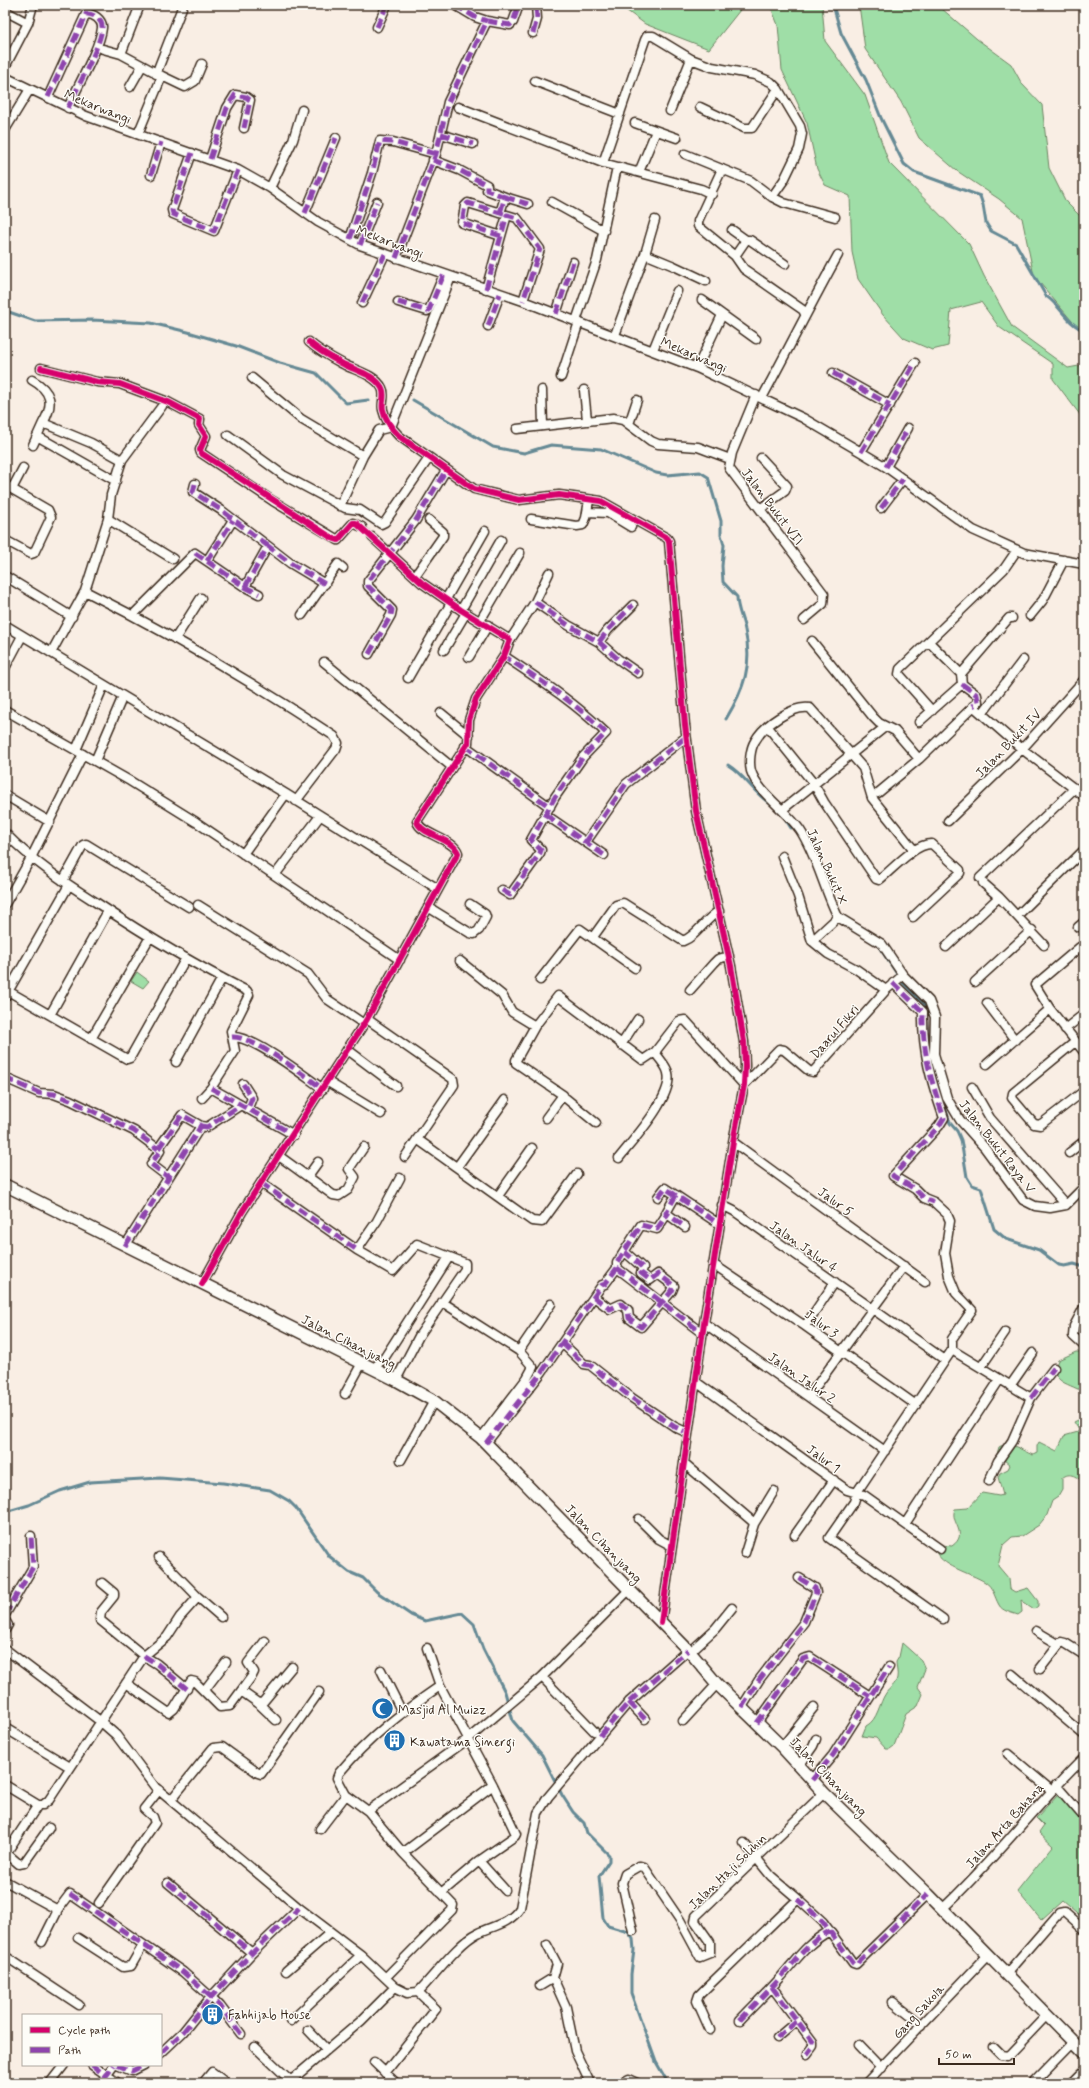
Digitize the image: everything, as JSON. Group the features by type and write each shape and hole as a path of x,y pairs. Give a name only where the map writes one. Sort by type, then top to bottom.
{"main road":[{"name":"Jalan Cihanjuang","path":"5,1186 396,1380 434,1401 483,1440 689,1651 717,1684 782,1747 824,1793 928,1894 1084,2053"}],"street":[{"path":"5,67 28,23 33,5"},
{"path":"121,54 140,5"},
{"path":"138,134 183,5"},
{"path":"377,27 387,5"},
{"path":"455,5 465,8 487,21 510,25 513,22 519,5"},
{"path":"533,33 537,19 536,5"},
{"path":"5,11 28,23"},
{"path":"48,97 86,14 93,14 102,22 103,27 96,47 68,108"},
{"path":"396,258 434,157 448,102 487,21"},
{"path":"603,163 647,36 654,36 691,59 712,66 755,75 771,82 778,89 800,126 802,134 798,149 784,180 772,197"},
{"path":"104,49 121,54 159,75 185,87 195,81 202,64"},
{"path":"670,111 691,59"},
{"path":"130,87 142,66"},
{"name":"Mekarwangi","path":"5,77 68,108 238,170 270,188 305,213 360,245 523,301 698,368 803,418 861,452 886,467 973,530 1024,553 1084,564"},
{"path":"535,81 620,114"},
{"path":"5,130 30,89"},
{"path":"700,107 744,128 752,128 778,89"},
{"path":"210,159 227,108 234,95 246,97 250,100 244,128"},
{"path":"458,107 603,163 701,189 712,194"},
{"path":"270,188 293,140 302,110"},
{"path":"635,123 676,138"},
{"path":"639,172 656,131"},
{"path":"441,134 473,144"},
{"path":"305,213 336,138"},
{"path":"350,239 372,173 380,141 393,142 434,157 487,185 487,190 528,204"},
{"path":"151,175 161,142"},
{"path":"192,153 172,210 173,214 214,231 238,170"},
{"path":"685,154 759,185 772,197 784,203 835,217"},
{"path":"561,377 597,260 617,167"},
{"path":"722,169 712,194 698,221 698,226 735,256 744,269 803,310 805,314"},
{"path":"486,289 500,236 505,197"},
{"path":"360,245 377,202"},
{"path":"552,202 604,231"},
{"path":"500,236 462,223 467,203 517,218 540,249 523,301"},
{"path":"615,335 645,254 655,220"},
{"path":"732,230 746,240 750,240 785,264"},
{"path":"735,256 746,240"},
{"path":"362,302 385,254"},
{"path":"645,254 706,281"},
{"name":"Jalan Bukit VII","path":"804,620 823,604 824,594 729,468 730,459 759,397 784,360 805,314 838,255"},
{"path":"556,314 573,262"},
{"path":"398,302 427,311 429,310 447,276"},
{"path":"391,427 447,276"},
{"path":"653,350 677,291"},
{"path":"488,326 500,294"},
{"path":"702,300 756,339"},
{"path":"698,368 722,315"},
{"path":"309,342 318,350 365,374 382,388 384,396 383,409 391,427 399,436 474,489 519,500 559,496 601,501 667,538 668,541 686,737 702,839 729,956 744,1042 744,1084 722,1205 702,1333 661,1623"},
{"path":"861,452 915,363"},
{"path":"41,368 97,382 120,384 168,402 200,419 199,425 206,436 200,450 201,453 273,501 338,540 353,523 362,528"},
{"path":"833,373 890,405"},
{"path":"252,378 300,420 363,456"},
{"path":"32,380 41,385 50,401 50,411 33,445"},
{"path":"542,390 543,426"},
{"path":"584,390 587,420"},
{"path":"629,424 637,400"},
{"path":"51,653 85,591 108,519 111,495 122,460 162,406"},
{"path":"517,429 613,418 629,424 651,441 658,444 698,447 730,459"},
{"path":"43,423 91,443 122,460"},
{"path":"340,506 363,456 379,430 391,427"},
{"path":"886,467 908,428"},
{"path":"228,435 283,475 340,506 360,510 377,523 381,524 385,522 429,458"},
{"path":"37,436 116,481"},
{"path":"760,510 787,488 786,483 761,458"},
{"path":"5,540 31,554 34,553 51,516 48,510 9,487 23,468"},
{"path":"370,654 391,615 392,610 368,586 368,581 391,554 416,520 446,470"},
{"path":"881,508 903,479"},
{"path":"195,484 193,492 290,563 325,584"},
{"path":"531,519 577,526 583,525 589,500"},
{"path":"587,512 608,513 631,527"},
{"path":"108,519 174,559"},
{"path":"207,561 233,520"},
{"path":"415,576 443,536 443,532 429,520"},
{"path":"408,678 485,531"},
{"path":"372,537 415,576 449,601 510,640"},
{"path":"444,650 501,540"},
{"path":"245,587 268,546"},
{"path":"932,710 899,674 900,668 1004,569 1017,550"},
{"path":"133,615 195,553 245,587 259,594"},
{"path":"469,656 484,623 520,553"},
{"path":"1030,616 1043,600 1064,560"},
{"path":"302,616 338,564 343,568"},
{"path":"202,1284 242,1212 294,1135 366,1022 458,853 455,847 420,827 417,822 465,746 469,736 469,720 476,699 504,656 510,640 535,602 549,573"},
{"path":"5,576 72,617"},
{"path":"85,591 133,615 272,695 334,736 338,743 336,749 296,801"},
{"path":"175,639 201,598"},
{"path":"535,602 568,625 599,642 618,659 638,673"},
{"path":"599,642 608,630 634,605"},
{"path":"919,722 962,684 962,674 1009,618 1012,618"},
{"path":"5,625 286,794 438,889"},
{"path":"5,668 22,636"},
{"path":"812,641 873,717 885,727 895,731 921,758"},
{"path":"929,642 962,674"},
{"path":"502,890 510,895 540,853 541,850 531,840 550,807 583,757 606,733 556,690 504,656"},
{"path":"982,714 1023,660"},
{"path":"324,662 452,766"},
{"name":"Jalan Bukit IV","path":"948,821 1022,749 1084,680"},
{"path":"878,793 921,758 978,702 977,696 962,684"},
{"path":"5,904 50,822 80,752 104,685"},
{"path":"95,761 123,696"},
{"path":"973,706 1022,749 1084,796"},
{"path":"913,917 960,873 932,844 924,844 914,850 879,880 876,879 827,807 814,784 768,727 790,711 802,707 810,708 864,768 872,798 914,850"},
{"path":"5,710 80,752 196,822 400,960"},
{"path":"440,713 469,736"},
{"name":"Jalan Bukit X","path":"768,727 755,740 752,746 750,764 752,773 759,785 800,830 834,920"},
{"path":"782,810 885,727"},
{"path":"586,842 626,784 686,737"},
{"path":"465,746 550,807"},
{"path":"1044,945 1032,930 982,880 1075,788"},
{"path":"243,854 286,794"},
{"path":"5,795 50,822"},
{"path":"546,815 604,855"},
{"path":"275,875 320,816"},
{"path":"5,833 31,858 108,911 186,958 247,991 249,995 231,1031 236,1046 235,1051 211,1088 202,1098"},
{"path":"186,958 130,1058 126,1059 50,1015 7,994 66,883 83,845 86,844 189,907"},
{"path":"1017,916 1084,850"},
{"path":"782,856 798,896 812,941 828,954 856,969 886,990 898,979 923,1012 924,1043 927,1067 944,1118 939,1126 893,1176 924,1198 934,1202 947,1214 950,1222 945,1252 949,1276 956,1293 972,1310 952,1340 952,1350 857,1492 854,1502 829,1538 943,1620"},
{"path":"946,946 999,897"},
{"path":"593,937 616,905 623,903 682,941 688,939 711,915 719,911"},
{"path":"428,907 474,934 479,930 486,917 485,914 470,904"},
{"path":"198,905 308,974 327,999 366,1022 453,1079 455,1082 454,1085 405,1157"},
{"path":"50,1015 108,911"},
{"path":"812,941 834,920"},
{"name":"Jalan Bukit Raya V","path":"834,920 882,944 898,979 921,992 932,1007 935,1017 933,1038 936,1060 947,1098 960,1120 984,1147 1023,1200 1035,1206 1050,1208 1066,1205"},
{"path":"540,980 579,929 593,937 635,968"},
{"path":"975,982 1032,930"},
{"path":"91,1039 150,937"},
{"path":"1080,947 1035,984 1065,1030 1084,1052"},
{"path":"690,990 718,959 729,956"},
{"path":"460,961 502,995 512,1012 535,1026"},
{"path":"176,1062 222,978"},
{"name":"Daarul Fikri","path":"744,1084 779,1049 784,1050 809,1071 813,1072 886,990"},
{"path":"596,1123 561,1093 516,1063 516,1057 535,1026 557,996 643,1060 655,1052 681,1019 684,1020 744,1084"},
{"path":"987,1003 1015,1040"},
{"path":"987,1064 1050,1009"},
{"path":"1065,1030 1084,1014"},
{"path":"621,1044 638,1019"},
{"path":"232,1037 238,1036 269,1052 323,1089"},
{"path":"1075,1042 1013,1093 1012,1098 1034,1124 1040,1125 1084,1091"},
{"path":"348,1050 396,1086"},
{"path":"619,1158 664,1097 668,1086 668,1072 655,1052"},
{"path":"5,1078 39,1092 54,1094 70,1100 134,1131 158,1149"},
{"path":"328,1082 381,1114"},
{"path":"168,1177 151,1165 160,1151 158,1149 180,1116 207,1128 244,1106 252,1098 251,1094 243,1084"},
{"path":"972,1087 990,1118 1066,1205 1084,1187"},
{"path":"211,1088 294,1135"},
{"path":"546,1118 563,1096"},
{"path":"457,1167 505,1100"},
{"path":"125,1246 201,1126"},
{"path":"417,1139 532,1221 542,1222 576,1174"},
{"path":"1069,1153 1084,1141"},
{"name":"Jalur 5","path":"733,1142 925,1282"},
{"path":"279,1156 333,1195 339,1196 348,1190 355,1177 349,1169 364,1146"},
{"path":"498,1196 532,1148"},
{"path":"308,1176 318,1162"},
{"path":"357,1250 377,1221 400,1178"},
{"path":"261,1183 357,1250 393,1271 417,1244 465,1263 466,1269 419,1336 396,1380"},
{"path":"658,1197 664,1187 719,1224"},
{"path":"483,1440 542,1372 594,1296 617,1268 616,1266 641,1225 656,1229 667,1214 666,1211 676,1195"},
{"name":"Jalan Jalur 4","path":"722,1205 734,1211 945,1360"},
{"path":"667,1214 685,1227"},
{"path":"594,1296 610,1309 621,1304 628,1311 629,1318 640,1328 672,1291 674,1286 658,1274 650,1280 642,1273 643,1268 625,1252"},
{"path":"373,1369 385,1357 449,1257"},
{"name":"Jalur 3","path":"713,1264 805,1326 916,1405"},
{"path":"809,1396 904,1266"},
{"path":"617,1268 702,1333"},
{"path":"805,1326 835,1282"},
{"path":"442,1302 519,1351 531,1364 532,1371 483,1440"},
{"path":"519,1351 551,1304"},
{"path":"1083,1309 1074,1326 1074,1336 1084,1346"},
{"name":"Jalan Jalur 2","path":"704,1323 885,1451"},
{"path":"981,1367 1005,1332"},
{"path":"562,1343 584,1364 590,1366 676,1428 688,1433"},
{"path":"952,1350 1031,1398"},
{"path":"1010,1386 1033,1353"},
{"path":"345,1394 362,1363"},
{"path":"989,1481 998,1461 1012,1441 1031,1398 1054,1368"},
{"path":"905,1524 1000,1379"},
{"name":"Jalur 1","path":"696,1382 848,1490 857,1492 940,1549"},
{"path":"401,1460 434,1401"},
{"path":"684,1464 754,1524"},
{"path":"795,1535 834,1480"},
{"path":"744,1553 754,1524 774,1491"},
{"path":"639,1519 659,1539 672,1546"},
{"path":"5,1615 33,1567 31,1536"},
{"path":"159,1557 198,1597 221,1617"},
{"path":"742,1707 807,1616 816,1590 799,1578"},
{"path":"102,1582 114,1593 114,1596 101,1612 100,1620 187,1689"},
{"path":"368,1811 468,1739 542,1677 629,1590"},
{"path":"6,1786 38,1805 43,1805 49,1800 144,1656 167,1637 180,1617 198,1597"},
{"path":"5,1649 100,1721 116,1735 159,1790 299,1908 361,1955 395,1987 406,1993 418,1992 470,1938 478,1932 498,1926 517,1913 520,1908 538,1813 548,1796 629,1702 715,1629 732,1608"},
{"path":"5,1620 8,1625 5,1630"},
{"path":"1036,1631 1058,1644"},
{"path":"126,1683 169,1713 174,1709 187,1689 189,1683 193,1681 220,1708 230,1706 254,1672 248,1663 265,1641"},
{"path":"1040,1669 1060,1642 1065,1643 1084,1655"},
{"path":"427,1648 440,1686 493,1785 516,1834 479,1861 441,1893"},
{"path":"757,1723 804,1659 810,1657 870,1696"},
{"path":"204,1691 226,1662"},
{"path":"258,1703 265,1700 292,1667"},
{"path":"812,1780 833,1755 889,1667"},
{"path":"381,1670 402,1712"},
{"path":"1012,1674 1084,1735"},
{"path":"542,1677 594,1731"},
{"path":"683,1720 717,1684"},
{"path":"386,1977 452,1910 453,1905 403,1853 368,1811 346,1795 338,1782 339,1772 370,1739 402,1712 440,1686"},
{"path":"241,1691 258,1703 276,1720"},
{"path":"171,1800 213,1748 222,1747 258,1774 261,1774 319,1692"},
{"path":"629,1702 645,1719"},
{"path":"782,1747 814,1707"},
{"path":"5,1728 70,1768"},
{"path":"799,1766 816,1739"},
{"path":"1008,1754 1053,1788 1082,1815"},
{"name":"Jalan Arta Bahana","path":"942,1909 961,1892 1053,1788 1084,1758"},
{"path":"403,1853 493,1785"},
{"path":"99,1903 155,1823 153,1817 144,1809 159,1790"},
{"name":"Jalan Haji Solihin","path":"633,1931 622,1883 625,1874 639,1866 644,1867 680,1920 700,1957 710,1953 710,1942 695,1921 696,1916 757,1860 824,1793"},
{"path":"320,1829 346,1795"},
{"path":"38,1805 6,1854 19,1864 24,1863 49,1828"},
{"path":"744,1842 771,1876 798,1899 830,1931 853,1963 856,1964 928,1894"},
{"path":"479,1861 505,1890"},
{"path":"5,1881 58,1910"},
{"path":"168,1883 220,1924 252,1953"},
{"path":"42,1942 58,1910 70,1894 183,1972 220,2006 241,2034"},
{"path":"710,2030 697,2001 699,1995 798,1899"},
{"path":"162,2052 182,2032 211,1997 252,1953 299,1908"},
{"path":"1006,1974 1059,1913 1064,1912 1084,1930"},
{"path":"740,2020 805,1948 817,1937 830,1931"},
{"path":"286,1972 331,1932"},
{"path":"78,1938 123,1967 131,1966 144,1945"},
{"path":"540,1986 553,1978 556,1973 557,1964 547,1945"},
{"path":"291,2021 361,1955"},
{"name":"Gang Sakola","path":"866,2083 988,1955"},
{"path":"5,1956 79,2005"},
{"path":"553,1978 566,2007 575,2050 590,2083"},
{"path":"772,1986 813,2042 813,2046 807,2054"},
{"path":"255,2047 290,2082 361,2021 395,1987"},
{"path":"385,2073 436,2011 435,2006 418,1992"},
{"path":"893,2002 922,2025"},
{"path":"993,2047 1001,2055 1008,2056 1047,2015"},
{"path":"777,2038 797,2022"},
{"path":"308,2030 327,2050"},
{"path":"1033,2083 1073,2042"},
{"path":"859,2045 881,2068"},
{"path":"374,2062 396,2083"},
{"path":"50,2083 63,2066"},
{"path":"93,2066 118,2083"},
{"path":"100,2083 113,2066"},
{"path":"120,2066 132,2071 142,2066"},
{"path":"1071,2083 1084,2070"},
{"path":"203,2083 212,2072 226,2083"},
{"path":"622,2083 628,2080 637,2083"}],"green space":[{"path":"619,5 744,5 709,49 645,24"},
{"path":"770,5 822,5 825,41 865,95 889,163 969,244 984,276 1012,327 1068,368 1084,365 1084,420 1053,379 1053,364 999,327 981,302 951,310 948,346 932,350 904,338 883,315 858,279 852,252 850,196 825,185 817,169 807,123 782,70 778,25"},
{"path":"859,5 920,5 941,8 977,39 1011,64 1022,84 1042,105 1049,168 1066,202 1084,220 1084,328 1077,327 1034,276 1022,218 999,199 957,171 919,138 901,102 865,49"},
{"path":"137,972 149,981 143,988 131,981"},
{"path":"1076,1352 1084,1352 1084,1393 1062,1382 1056,1374 1055,1368 1058,1360"},
{"path":"1084,1417 1084,1483 1071,1475 1062,1478 1062,1490 1058,1497 1052,1501 1047,1515 1039,1525 1022,1536 1012,1537 1003,1545 998,1566 1009,1579 1010,1589 1015,1592 1028,1588 1038,1601 1038,1606 1034,1609 1021,1600 1022,1612 1018,1615 1007,1612 1000,1607 992,1589 988,1584 949,1565 938,1555 935,1549 940,1545 952,1546 959,1537 954,1514 955,1509 968,1508 982,1493 999,1496 1003,1495 998,1477 1000,1473 1008,1469 1010,1465 997,1454 999,1447 1003,1445 1012,1445 1033,1455 1037,1453 1037,1446 1039,1442 1057,1451 1064,1436 1078,1432 1079,1430 1074,1422"},
{"path":"902,1643 921,1660 925,1669 918,1687 923,1694 918,1706 906,1714 894,1746 890,1749 886,1749 876,1738 862,1736 866,1726 876,1716 886,1693 896,1681 896,1662 899,1657"},
{"path":"1058,1794 1084,1821 1084,1920 1062,1901 1041,1920 1017,1891 1053,1846 1039,1833 1044,1826 1036,1818"}],"waterway":[{"path":"833,5 841,33 866,80 881,118 904,164 914,172 980,196 986,223 991,231 1016,244 1046,296 1056,304 1073,324 1084,330"},
{"path":"5,309 9,312 35,321 92,320 151,323 188,332 236,346 280,363 316,373 346,403 368,400"},
{"path":"413,400 493,447 524,453 551,445 601,449 656,473 667,475 700,472 708,477 721,521 721,535 724,545 722,566 723,582 737,597 744,626 748,654 742,687 726,719"},
{"path":"728,765 740,774 760,796 772,805"},
{"path":"784,817 791,828"},
{"path":"877,944 903,983 926,1006 927,1030"},
{"path":"933,1069 950,1123 957,1131 961,1140 967,1177 972,1185 981,1188 994,1229 1006,1239 1039,1250 1059,1265 1064,1266 1074,1264 1084,1267"},
{"path":"5,1512 29,1505 60,1491 90,1482 160,1478 223,1483 270,1490 289,1501 296,1508 329,1556 349,1572 363,1578 377,1592 411,1615 425,1621 462,1613 474,1624 483,1649 505,1692 513,1721 542,1755 562,1795 573,1812 584,1823 587,1833 609,1855 609,1861 599,1876 603,1918 608,1926 628,1932 633,1939 634,1950 631,1974 631,1993 656,2062 668,2083"}],"tunnel":[{"path":"362,527 372,537"}],"marked path":[{"path":"377,27 387,5"},
{"path":"455,5 475,17 487,21"},
{"path":"396,258 436,154 448,102 487,21 510,25 513,22 519,5"},
{"path":"533,33 537,19 536,5"},
{"path":"48,97 86,14 94,16 101,22 102,25 100,36 93,57 68,108"},
{"path":"210,159 227,108 235,95 246,97 250,100 244,128"},
{"path":"441,134 473,144"},
{"path":"305,213 336,138"},
{"path":"350,239 372,173 380,141 393,142 436,154"},
{"path":"151,175 161,142"},
{"path":"192,153 172,210 173,214 214,231 238,170"},
{"path":"433,160 459,170 487,185 487,190 505,197 500,213"},
{"path":"505,197 528,204"},
{"path":"360,245 377,202"},
{"path":"501,236 462,223 465,206 468,203 507,215"},
{"path":"486,289 507,215 517,218 540,249 523,301"},
{"path":"362,303 385,254"},
{"path":"556,314 573,262"},
{"path":"398,302 427,311 429,310 444,274"},
{"path":"488,326 500,294"},
{"path":"861,452 915,363"},
{"path":"833,373 890,405"},
{"path":"886,467 908,428"},
{"path":"369,654 391,615 392,610 368,586 368,581 416,520 446,470"},
{"path":"881,508 903,479"},
{"path":"195,484 193,492 221,510 268,546"},
{"path":"207,561 233,520"},
{"path":"245,587 268,546 290,563 325,584"},
{"path":"195,553 245,587 259,594"},
{"path":"535,602 568,625 599,642 618,659 638,673"},
{"path":"599,642 608,630 633,605"},
{"path":"502,890 510,895 540,853 541,850 531,840 555,797 583,757 606,733 569,701 504,656"},
{"path":"962,684 977,695 978,702 973,706"},
{"path":"586,842 626,784 686,737"},
{"path":"465,746 550,807"},
{"path":"546,815 604,855"},
{"path":"893,983 923,1012 924,1040 928,1066 944,1118 939,1126 893,1176 915,1189 924,1198 934,1202"},
{"path":"232,1037 241,1038 265,1049 323,1089"},
{"path":"5,1078 39,1093 54,1094 70,1100 134,1131 158,1149"},
{"path":"243,1084 252,1098 248,1108"},
{"path":"211,1088 294,1135"},
{"path":"201,1126 207,1127 241,1105"},
{"path":"125,1246 201,1126 182,1115 158,1149 160,1151 151,1164 168,1177"},
{"path":"261,1183 357,1250"},
{"path":"658,1197 665,1188 719,1224"},
{"path":"676,1195 666,1213 685,1227"},
{"path":"486,1443 542,1372 602,1285 605,1284 617,1268 617,1263 641,1225 657,1229 667,1214"},
{"path":"594,1297 610,1309 621,1304 628,1310 629,1318 641,1327 672,1291 674,1286 658,1274 650,1280 641,1273 643,1268 625,1252"},
{"path":"617,1268 702,1333"},
{"path":"562,1343 584,1364 590,1365 632,1398 675,1427 688,1433"},
{"path":"1031,1398 1054,1368"},
{"path":"5,1615 33,1567 31,1536"},
{"path":"742,1707 759,1680 804,1622 816,1593 815,1588 799,1578"},
{"path":"5,1620 8,1625 5,1630"},
{"path":"600,1736 629,1702 688,1650"},
{"path":"144,1656 157,1664 187,1689"},
{"path":"757,1723 803,1659 810,1657 870,1696"},
{"path":"812,1780 833,1755 889,1667"},
{"path":"629,1702 645,1719"},
{"path":"168,1883 252,1953"},
{"path":"70,1894 183,1972 211,1997 183,2032 162,2052"},
{"path":"798,1899 823,1922 853,1963 856,1964 928,1894"},
{"path":"241,2034 220,2006 211,1997 252,1953 299,1908"},
{"path":"740,2020 776,1983 803,1951 815,1940 830,1931"},
{"path":"772,1987 813,2042 813,2046 807,2054"},
{"path":"777,2038 797,2021"},
{"path":"93,2066 106,2076 113,2066"},
{"path":"120,2066 132,2071 142,2066"}],"cycle path":[{"path":"309,342 317,349 375,380 383,391 383,407 385,417 396,433 474,489 519,500 559,495 601,501 667,538 669,541 685,725 696,811 731,966 744,1042 745,1066 744,1085 733,1142 704,1323 661,1623"},
{"path":"41,368 97,382 120,384 168,402 200,419 199,425 206,436 200,450 201,453 332,538 338,540 353,523 356,523 422,583 461,610 510,640 504,656 476,699 469,720 468,743 417,821 419,826 424,830 450,844 458,853 367,1019 242,1212 202,1284"}],"place":[{"name":"Masjid Al Muizz","path":"382,1709"},
{"name":"Kawatama Sinergi","path":"394,1741"},
{"name":"Fahhijab House","path":"212,2014"}]}
